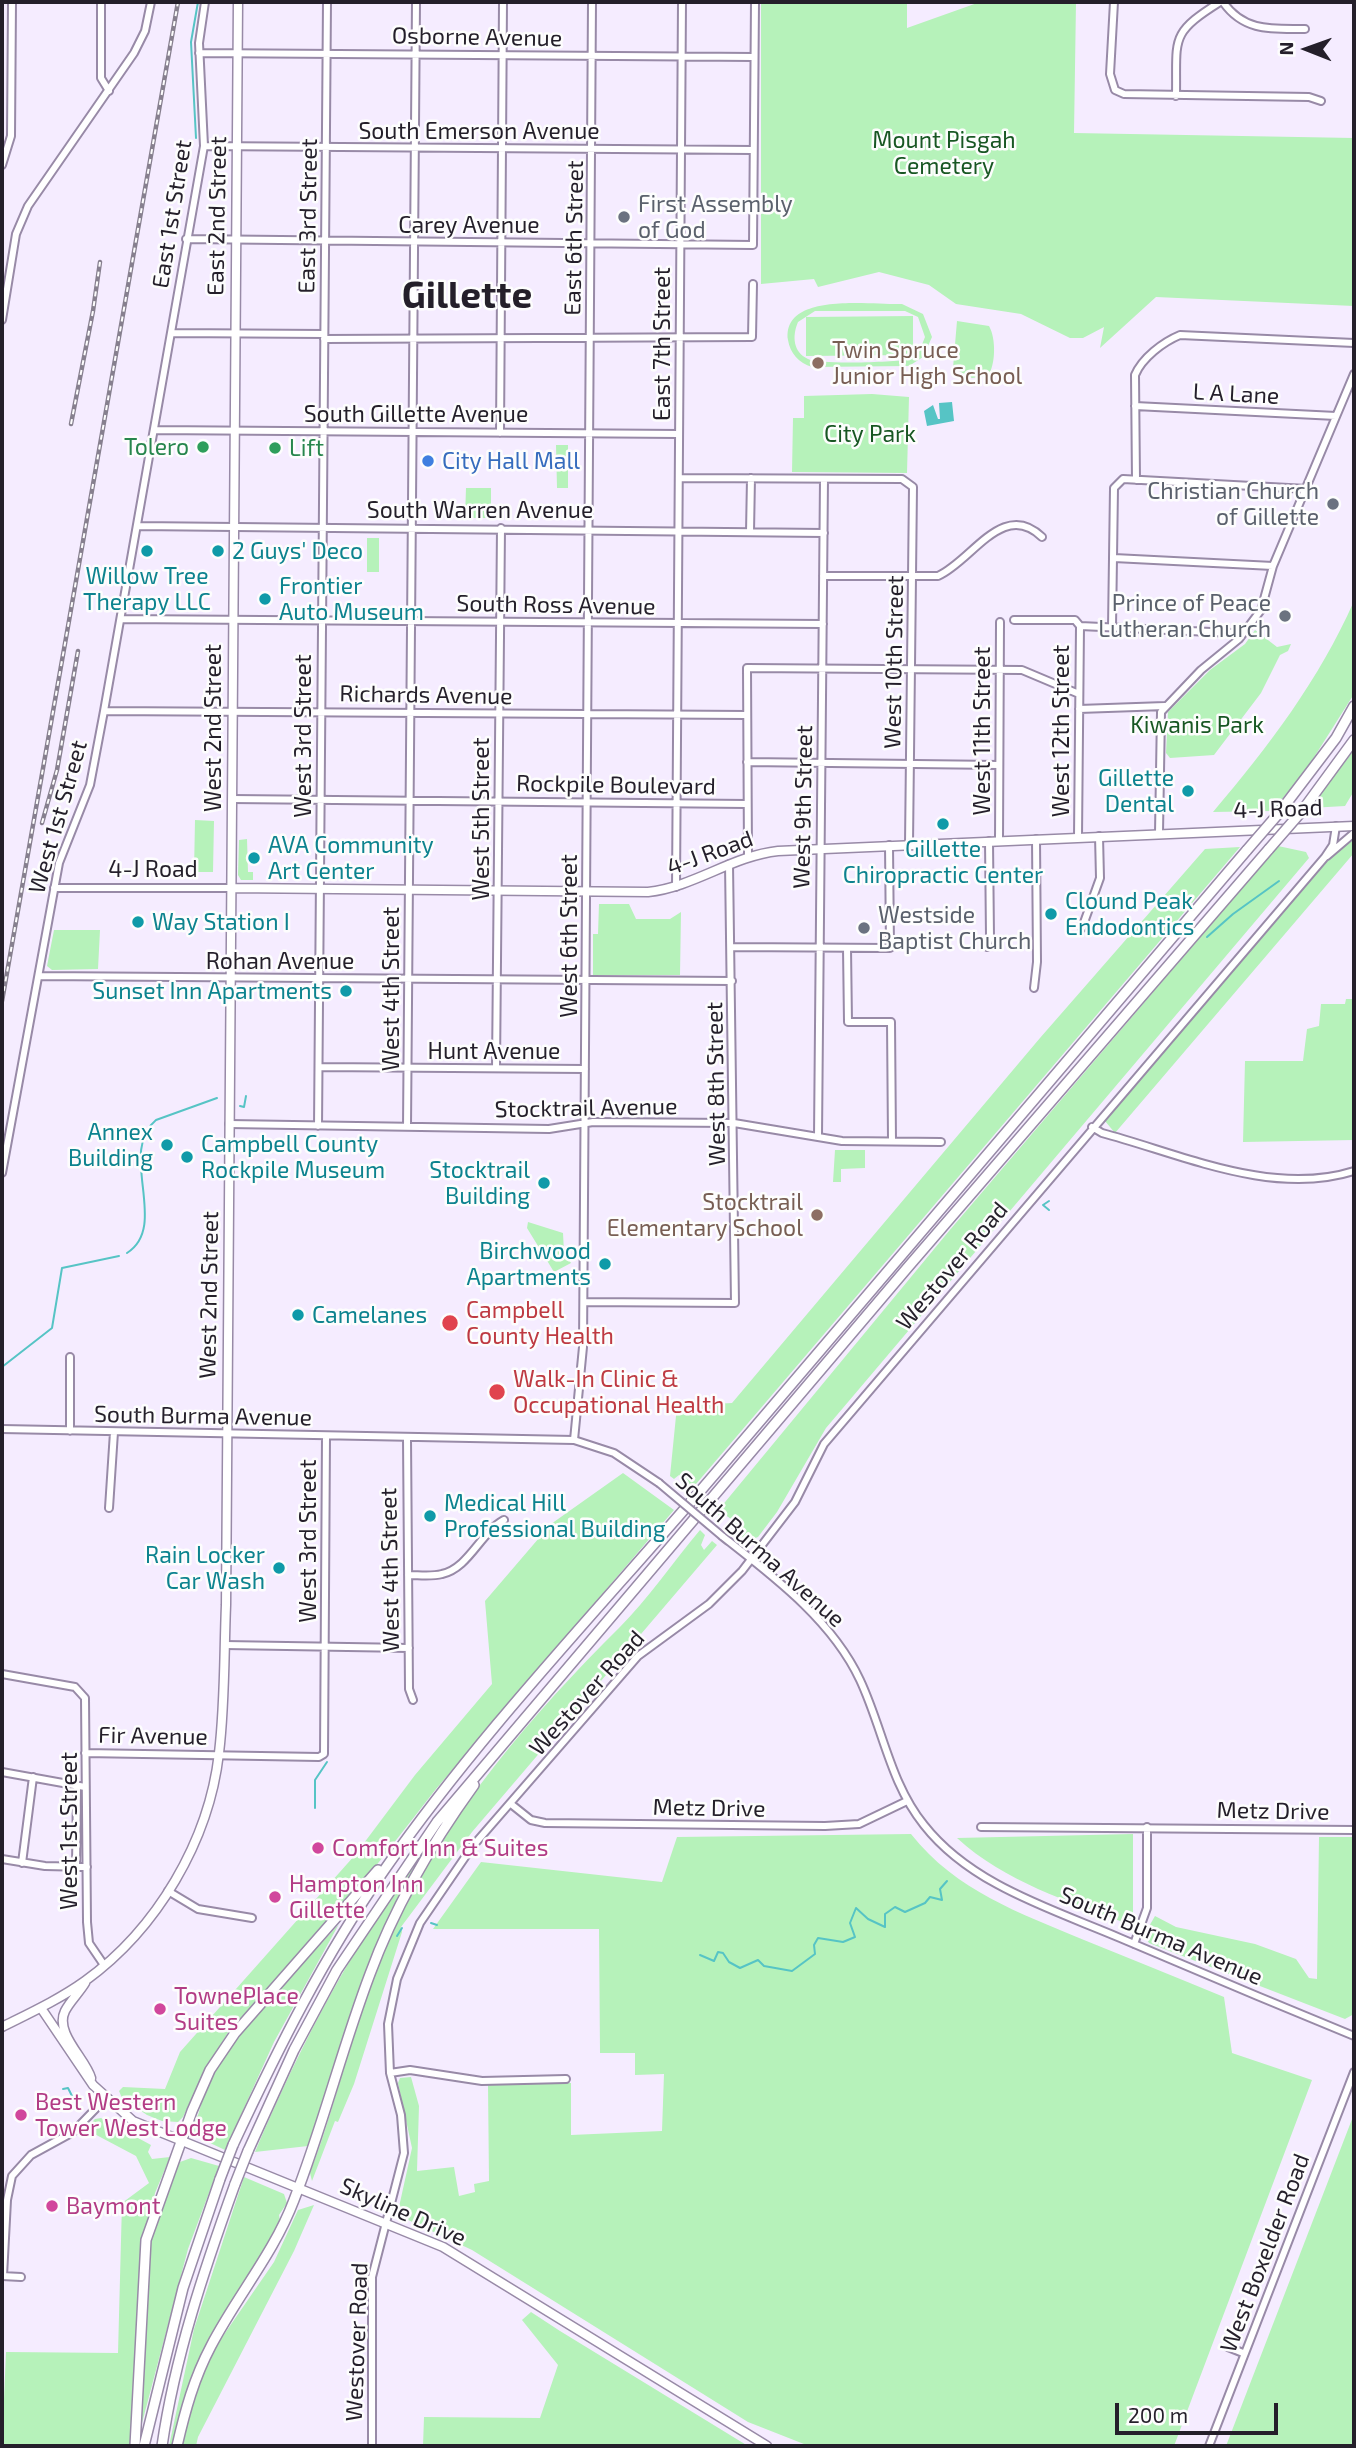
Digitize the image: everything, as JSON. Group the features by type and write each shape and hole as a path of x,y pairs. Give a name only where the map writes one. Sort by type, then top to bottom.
{"highway":[{"path":"135,2446 146,2240 180,2142 209,2070 235,2033 344,1911 520,1696 661,1536 1279,813 1336,738 1354,706"},
{"path":"162,2446 183,2343 204,2270 248,2151 294,2050 337,1970 379,1904 438,1822 530,1711 1302,811 1354,740"},
{"path":"177,2446 197,2376 212,2345 274,2246 298,2188 335,2086 370,1972 387,1932 439,1836 530,1711"},
{"path":"144,2446 171,2328 233,2145 310,1987 362,1903 430,1807"}],"main road":[{"name":"East 2nd Street","path":"234,430 238,2"},
{"name":"West 2nd Street","path":"2,2027 41,2008 86,1980 136,1933 168,1891 198,1835 219,1755 225,1645 234,430"},
{"name":"4-J Road","path":"232,888 648,892 676,887 748,856 820,849 1354,825"},
{"path":"86,1980 65,2011 63,2020 66,2033 89,2070 93,2085"},
{"name":"Skyline Drive","path":"41,2008 93,2085 133,2121 387,2223 465,2259 767,2446"}],"street":[{"path":"2,165 11,136 12,2"},
{"path":"101,2 101,78 109,91"},
{"path":"2,320 16,234 28,206 134,53 145,31 152,2"},
{"name":"East 1st Street","path":"153,430 204,146 200,53 205,2"},
{"name":"East 3rd Street","path":"323,431 327,2"},
{"name":"West 4th Street","path":"407,1126 416,2"},
{"path":"500,433 503,2"},
{"name":"East 6th Street","path":"589,432 592,2"},
{"name":"East 7th Street","path":"676,887 682,2"},
{"path":"753,150 755,2"},
{"path":"1114,2 1110,74 1115,90 1133,96 1310,97 1321,101"},
{"path":"1176,96 1179,36 1190,21 1221,2 1239,20 1250,26 1306,29"},
{"path":"2,41 12,41"},
{"name":"Osborne Avenue","path":"200,53 754,57"},
{"path":"2,68 12,68"},
{"path":"2,91 12,91"},
{"name":"South Emerson Avenue","path":"204,146 753,150"},
{"name":"Carey Avenue","path":"186,239 753,245 753,150"},
{"path":"170,333 413,338 752,337 753,284"},
{"path":"1136,480 1135,375 1138,367 1169,340 1180,335 1354,343"},
{"path":"1159,833 1160,718 1165,706 1201,670 1239,639 1261,610 1273,566 1354,373"},
{"name":"L A Lane","path":"1135,406 1336,416"},
{"name":"South Gillette Avenue","path":"153,430 679,434"},
{"name":"West 1st Street","path":"2,1173 54,888 62,853 90,785 153,430"},
{"name":"West 3rd Street","path":"318,1126 323,431"},
{"name":"West 6th Street","path":"574,1440 583,1347 584,1302 589,432"},
{"path":"679,478 824,479"},
{"path":"750,532 751,478"},
{"name":"West 10th Street","path":"824,479 908,482 913,487 909,844"},
{"name":"West 9th Street","path":"818,1136 824,479"},
{"path":"1112,627 1115,488 1123,479 1307,489"},
{"path":"823,576 938,576 951,570 990,535 1010,524 1025,524 1042,537"},
{"name":"South Warren Avenue","path":"137,526 589,528 824,533"},
{"name":"West 5th Street","path":"496,1068 500,528"},
{"path":"1114,558 1273,566"},
{"name":"South Ross Avenue","path":"121,619 823,624"},
{"path":"1014,620 1075,620 1080,626 1233,633 1239,639"},
{"name":"West 11th Street","path":"987,947 990,937 999,765 1000,621"},
{"name":"West 12th Street","path":"1078,837 1080,626"},
{"path":"748,856 747,668 1022,670 1079,694"},
{"path":"1079,709 1165,706"},
{"name":"Richards Avenue","path":"104,710 747,715"},
{"path":"747,762 999,765"},
{"name":"Rockpile Boulevard","path":"232,799 747,804"},
{"name":"Westover Road","path":"372,2446 372,2277 404,2153 401,2115 390,2073 388,2048 391,2004 403,1961 420,1923 472,1847 638,1656 709,1604 751,1560 795,1502 824,1444 1325,857 1333,845 1336,826"},
{"path":"1325,857 1354,833"},
{"path":"1082,928 1100,878 1099,836"},
{"name":"West 12th Street","path":"1034,988 1037,962 1036,839"},
{"path":"732,947 890,948 889,845"},
{"name":"West 8th Street","path":"584,1302 736,1303 729,864"},
{"name":"4-J Road","path":"54,888 232,888"},
{"path":"847,948 848,1021 891,1022 892,1140"},
{"name":"Rohan Avenue","path":"39,976 732,981"},
{"name":"Hunt Avenue","path":"319,1066 585,1069"},
{"name":"Stocktrail Avenue","path":"229,1124 550,1129 585,1123 734,1123 842,1141 941,1142"},
{"path":"1092,1127 1102,1133 1254,1174 1312,1178 1354,1171"},
{"path":"70,1357 70,1431"},
{"name":"South Burma Avenue","path":"2,1429 574,1440 614,1454 659,1483 751,1560 809,1611 845,1652 872,1708 907,1801 940,1842 985,1877 1134,1944 1354,2036"},
{"path":"109,1508 114,1432"},
{"name":"West 3rd Street","path":"219,1755 324,1754 326,1436"},
{"name":"West 4th Street","path":"407,1438 409,1689 413,1700"},
{"path":"408,1575 443,1574 453,1570 492,1527 504,1520"},
{"path":"225,1645 409,1648"},
{"name":"West 1st Street","path":"2,1674 75,1687 85,1698 89,1943 104,1965"},
{"name":"Fir Avenue","path":"85,1753 219,1755"},
{"path":"2,1772 85,1787"},
{"path":"22,1863 33,1777"},
{"path":"76,1867 77,1785"},
{"name":"Metz Drive","path":"511,1804 531,1820 545,1823 825,1826 859,1824 907,1801"},
{"path":"1134,1944 1147,1909 1147,1827"},
{"name":"Metz Drive","path":"981,1828 1354,1830"},
{"path":"2,1859 86,1867"},
{"path":"168,1891 198,1909 252,1918"},
{"path":"390,2073 410,2070 482,2081 566,2079"},
{"name":"West Boxelder Road","path":"1209,2446 1354,2072"},
{"path":"22,2277 2,2276 6,2200 12,2176 31,2155 74,2132 106,2098"},
{"path":"1228,2347 1244,2353"}],"green space":[{"name":"Mount Pisgah Cemetery","path":"761,2 907,2 907,28 980,2 1076,2 1074,133 1354,138 1354,306 1156,297 1100,348 1104,327 1083,338 1070,338 1021,314 956,304 929,285 879,272 818,287 814,279 761,284"},
{"path":"851,303 902,304 923,314 932,337 923,357 909,366 812,367 799,360 791,349 788,340 790,324 799,314 814,307","holes":["815,311 905,311 918,317 925,337 919,352 906,360 815,361 803,356 795,343 798,322"]},
{"path":"913,316 913,355 806,356 806,317"},
{"path":"957,321 989,326 994,351 993,365 988,376 972,378 953,368"},
{"name":"City Park","path":"872,394 909,397 907,473 792,472 793,418 804,418 804,396"},
{"path":"556,445 568,445 568,488 557,488"},
{"path":"466,488 491,488 491,518 465,518"},
{"path":"367,538 379,538 379,572 367,572"},
{"path":"1354,601 1354,694 1306,770 1272,811 1213,812 1254,762 1309,685"},
{"name":"Kiwanis Park","path":"1255,630 1277,647 1291,644 1288,651 1280,655 1261,693 1214,755 1170,758 1166,753 1168,712 1210,670 1245,644"},
{"path":"1354,750 1354,791 1345,806 1310,808"},
{"path":"195,820 214,821 213,872 194,872"},
{"path":"247,839 248,872 253,872 253,880 241,880 238,875 239,840"},
{"path":"1354,841 1354,853 1115,1133 1105,1121 1109,1114 1343,843"},
{"path":"1278,846 1306,852 1309,858 826,1428 777,1512 758,1537 747,1541 727,1524 731,1519 724,1514 720,1517 716,1513 949,1231"},
{"path":"1240,847 690,1491 682,1485 685,1480 679,1475 674,1479 670,1476 677,1406 732,1403 1040,1038 1205,849"},
{"path":"599,904 629,904 636,919 670,919 681,912 680,975 593,975 593,934 598,934"},
{"path":"54,930 100,930 98,969 52,970 47,966"},
{"path":"1346,999 1354,999 1354,1140 1243,1142 1245,1061 1303,1061 1307,1029 1319,1026 1321,1004 1345,1004"},
{"path":"835,1150 865,1150 865,1168 841,1169 841,1182 833,1182"},
{"path":"528,1222 563,1233 564,1252 571,1263 554,1272 527,1228"},
{"path":"623,1473 674,1510 436,1789 343,1908 229,2031 206,2068 183,2117 178,2122 162,2121 147,2115 122,2098 119,2091 123,2087 165,2089 180,2052 355,1855 415,1775 492,1684 485,1601 551,1524"},
{"path":"700,1530 705,1535 701,1545 704,1550 712,1541 717,1545 472,1832 401,1927 402,1932 354,2084 338,2122 335,2121 312,2181 310,2173 370,1983 395,1922 417,1881 467,1803 524,1730 630,1617"},
{"path":"911,1834 948,1871 1013,1910 1224,1997 1232,2053 1312,2080 1174,2446 809,2446 748,2422 472,2250 406,2219 399,2207 412,2148 398,2083 400,2078 411,2077 419,2106 417,2171 454,2167 459,2196 475,2192 474,2184 489,2181 488,2085 571,2083 571,2135 662,2131 664,2074 635,2075 635,2053 600,2053 599,1929 433,1929 481,1862 662,1882 677,1837"},
{"path":"1133,1834 1133,1915 1128,1924 1016,1878 996,1867 957,1838"},
{"path":"1319,1837 1354,1837 1354,2014 1345,2019 1149,1943 1144,1935 1155,1916 1176,1927 1255,1944 1296,1959 1309,1978 1317,1979"},
{"path":"427,1850 396,1907 318,2125 308,2146 255,2152 330,1995 400,1884"},
{"path":"339,1924 274,2042 225,2150 191,2134 189,2130 198,2115 208,2081 241,2031"},
{"path":"1354,2114 1354,2446 1226,2446"},
{"path":"101,2118 151,2145 148,2152 152,2159 170,2157 155,2193 144,2240 133,2446 2,2446 6,2352 118,2353 122,2203 149,2183 136,2156 85,2129 95,2119"},
{"path":"191,2158 219,2166 188,2249 142,2423 143,2323 148,2255 165,2192 180,2162"},
{"path":"244,2177 284,2194 287,2203 279,2215 280,2221 273,2238 210,2340 186,2393 173,2446 169,2446 194,2329"},
{"path":"314,2205 294,2251 198,2437 196,2446 181,2446 192,2400 212,2352 274,2262 298,2210"},
{"path":"531,2312 748,2446 423,2446 424,2417 540,2418 558,2365 522,2320"}],"shaded area":[{"path":"952,402 954,421 927,426 924,411 933,405 940,419 939,403"}],"waterway":[{"path":"196,138 191,42 198,2"},
{"path":"1207,937 1233,914 1279,881"},
{"path":"240,1106 244,1107 246,1096"},
{"path":"127,1253 139,1241 144,1225 141,1150 145,1134 156,1120 217,1098"},
{"path":"1049,1201 1043,1205 1049,1210"},
{"path":"2,1367 52,1328 62,1268 119,1256"},
{"path":"315,1808 315,1780 327,1762"},
{"path":"700,1955 714,1961 718,1952 723,1953 729,1962 740,1968 758,1960 764,1966 792,1971 815,1954 814,1945 818,1938 843,1942 855,1937 850,1923 856,1908 868,1919 885,1927 885,1914 895,1907 905,1912 925,1903 930,1897 942,1900 940,1889 947,1881"},
{"path":"431,1923 437,1925"},
{"path":"397,1936 402,1928"},
{"path":"63,2089 68,2088 79,2110"}],"railway":[{"path":"2,1001 178,2"},
{"path":"71,424 100,262"},
{"path":"42,823 57,770 78,651"}],"place":[{"name":"First Assembly of God","path":"624,217"},
{"name":"Twin Spruce Junior High School","path":"818,363"},
{"name":"Tolero","path":"203,447"},
{"name":"Lift","path":"275,448"},
{"name":"City Hall Mall","path":"428,461"},
{"name":"Christian Church of Gillette","path":"1333,504"},
{"name":"Willow Tree Therapy LLC","path":"147,551"},
{"name":"2 Guys' Deco","path":"218,551"},
{"name":"Frontier Auto Museum","path":"265,599"},
{"name":"Prince of Peace Lutheran Church","path":"1285,616"},
{"name":"Gillette Dental","path":"1188,791"},
{"name":"Gillette Chiropractic Center","path":"943,824"},
{"name":"AVA Community Art Center","path":"254,858"},
{"name":"Clound Peak Endodontics","path":"1051,914"},
{"name":"Way Station I","path":"138,922"},
{"name":"Westside Baptist Church","path":"864,928"},
{"name":"Sunset Inn Apartments","path":"346,991"},
{"name":"Annex Building","path":"167,1145"},
{"name":"Campbell County Rockpile Museum","path":"187,1157"},
{"name":"Stocktrail Building","path":"544,1183"},
{"name":"Stocktrail Elementary School","path":"817,1215"},
{"name":"Birchwood Apartments","path":"605,1264"},
{"name":"Camelanes","path":"298,1315"},
{"name":"Campbell County Health","path":"450,1323"},
{"name":"Walk-In Clinic & Occupational Health","path":"497,1392"},
{"name":"Medical Hill Professional Building","path":"430,1516"},
{"name":"Rain Locker Car Wash","path":"279,1568"},
{"name":"Comfort Inn & Suites","path":"318,1848"},
{"name":"Hampton Inn Gillette","path":"275,1897"},
{"name":"TownePlace Suites","path":"160,2009"},
{"name":"Best Western Tower West Lodge","path":"21,2115"},
{"name":"Baymont","path":"52,2206"}],"district":[{"name":"Gillette","path":"467,296"}]}
